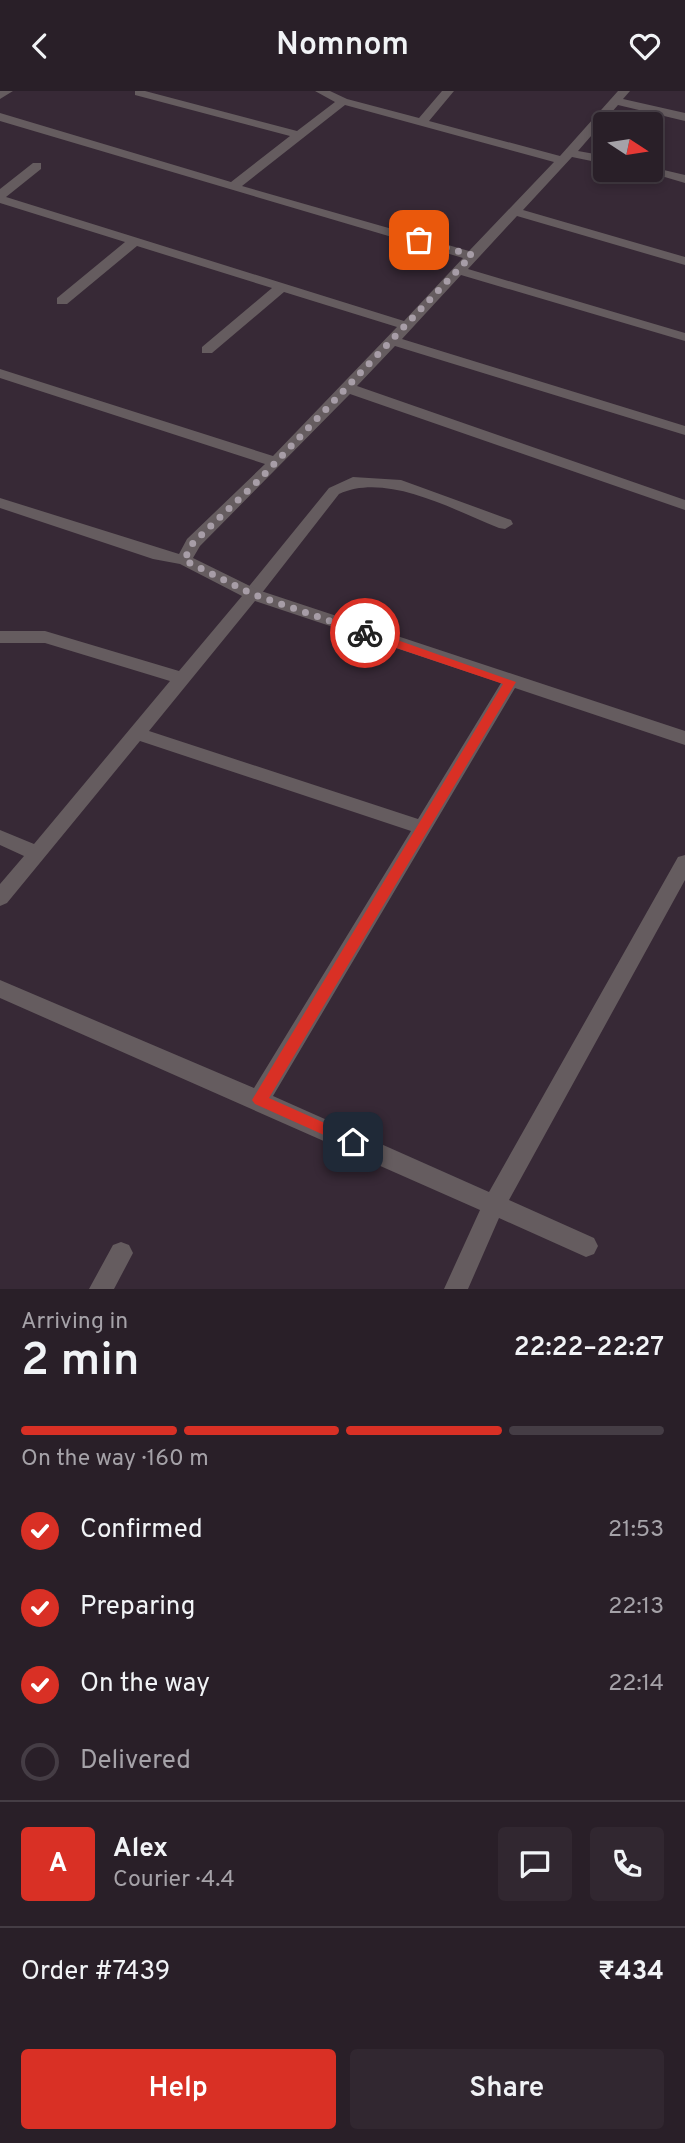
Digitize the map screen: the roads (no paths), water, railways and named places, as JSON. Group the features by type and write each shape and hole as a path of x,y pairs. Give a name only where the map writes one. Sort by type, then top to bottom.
{"street":[{"path":"0,96 7,91"},
{"path":"321,91 421,123 568,157 593,159"},
{"path":"421,123 448,91"},
{"path":"139,93 299,135"},
{"path":"184,560 193,543 394,341 472,255 568,157 620,96 685,117"},
{"path":"233,187 343,100"},
{"path":"0,117 472,255"},
{"path":"0,197 37,166"},
{"path":"663,174 685,179"},
{"path":"0,197 407,326"},
{"path":"514,211 685,261"},
{"path":"62,301 135,241"},
{"path":"458,270 685,337"},
{"path":"207,350 282,287"},
{"path":"394,341 685,432"},
{"path":"0,373 276,462"},
{"path":"348,388 685,505"},
{"path":"0,898 334,491 353,482 396,483 505,524"},
{"path":"0,503 159,555 184,560 252,594 685,738"},
{"path":"0,637 45,637 183,678"},
{"path":"260,1100 510,682"},
{"path":"136,733 423,828"},
{"path":"0,837 37,854"},
{"path":"456,1289 494,1205 685,862"},
{"path":"0,989 260,1100 586,1246"},
{"path":"101,1289 121,1253"}]}
